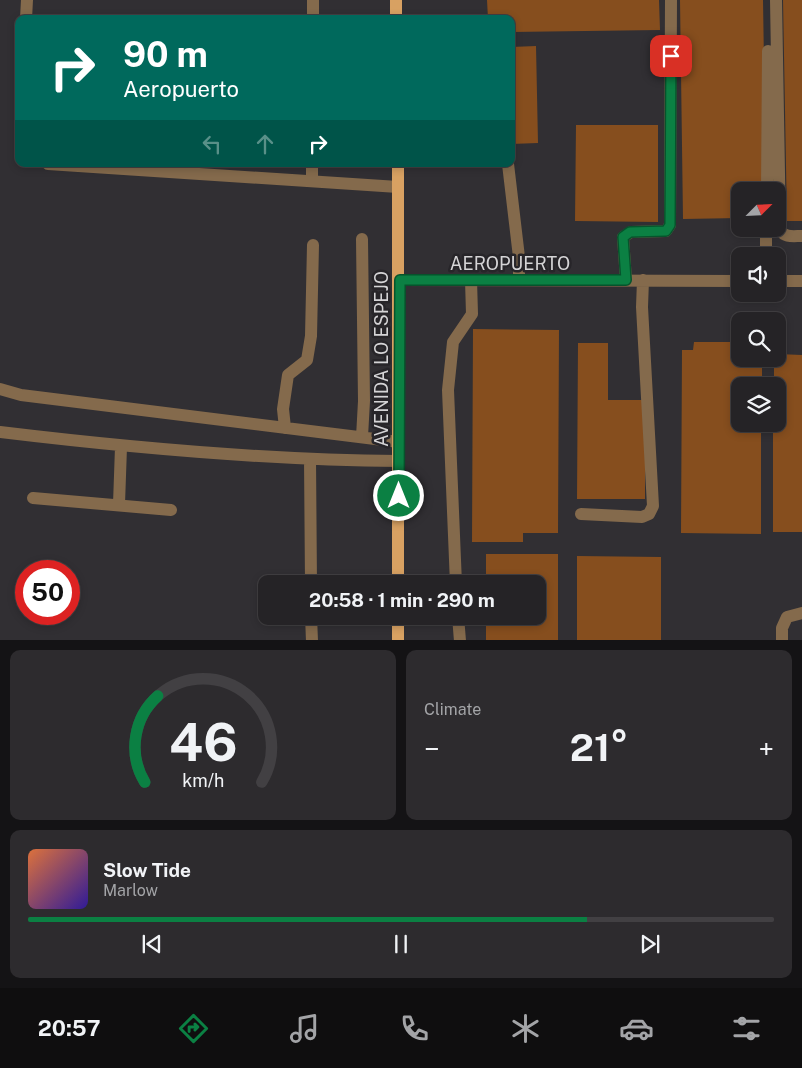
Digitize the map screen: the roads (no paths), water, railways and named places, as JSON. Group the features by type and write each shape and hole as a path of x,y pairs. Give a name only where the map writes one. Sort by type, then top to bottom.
{"main road":[{"path":"396,0 396,15"},
{"name":"AVENIDA LO ESPEJO","path":"398,167 400,280 398,575"},
{"path":"398,625 398,640"}],"street":[{"path":"26,0 26,15"},
{"path":"313,0 313,15"},
{"path":"626,280 623,237 630,232 666,231 670,225 671,0"},
{"path":"767,0 767,182"},
{"path":"776,0 780,230 787,236 802,236"},
{"path":"95,167 398,187"},
{"path":"312,167 312,181"},
{"path":"508,167 519,257 519,280"},
{"path":"362,239 364,401 362,437"},
{"path":"285,428 283,409 288,376 307,360 311,336 313,245"},
{"name":"AEROPUERTO","path":"400,280 731,281"},
{"path":"456,575 448,390 453,342 472,314 471,280"},
{"path":"581,514 642,517 649,514 653,506 642,308 643,280"},
{"path":"786,281 802,281"},
{"path":"0,389 21,395 399,442"},
{"path":"0,432 122,447 399,461"},
{"path":"119,504 122,447"},
{"path":"310,458 311,575"},
{"path":"33,498 171,510"},
{"path":"782,640 782,628 788,617 802,613"},
{"path":"311,625 312,640"},
{"path":"459,625 460,640"}]}
